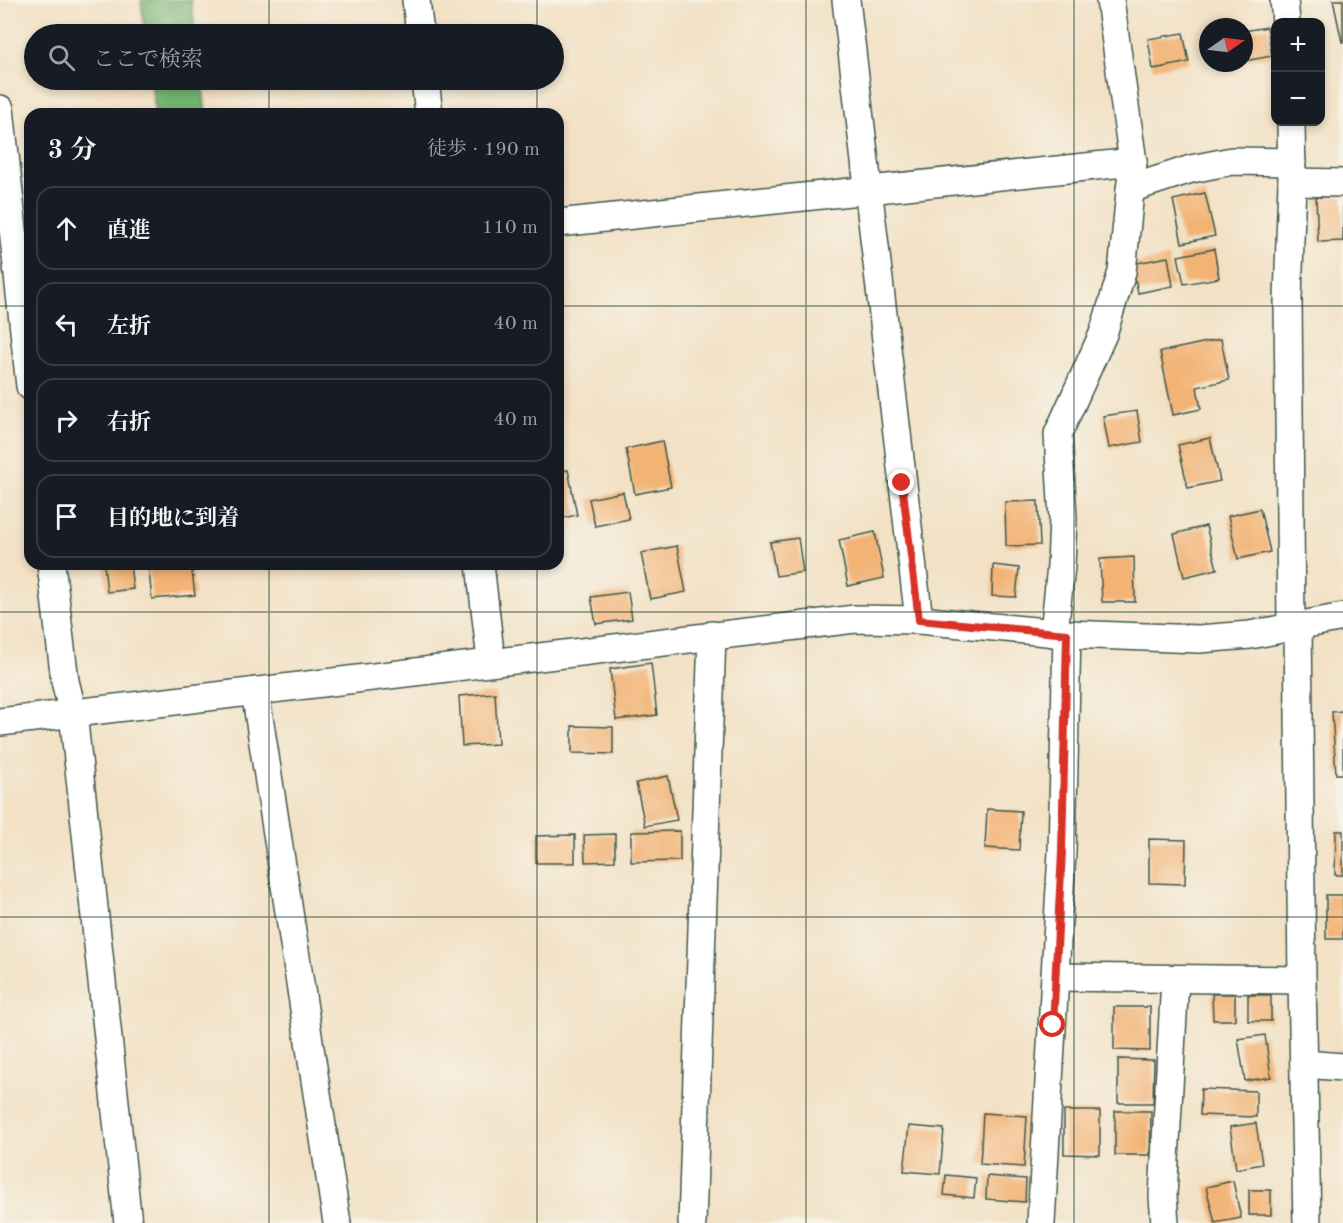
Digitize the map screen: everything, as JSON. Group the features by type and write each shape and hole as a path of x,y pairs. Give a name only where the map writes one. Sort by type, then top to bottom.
{"street":[{"path":"416,0 419,24"},
{"path":"846,0 919,620"},
{"path":"1041,1223 1062,852 1060,633 1063,518 1058,434 1103,334 1122,272 1133,162 1110,0"},
{"path":"1284,0 1286,18"},
{"path":"426,90 428,108"},
{"path":"0,109 24,286"},
{"path":"1291,126 1288,299 1307,1223"},
{"path":"1130,189 1191,169 1232,161 1343,183"},
{"path":"564,222 1133,162"},
{"path":"52,570 65,681 73,713 128,1223"},
{"path":"481,570 491,661"},
{"path":"0,722 491,661 855,619 919,620 1060,633 1199,639 1250,635 1343,617"},
{"path":"692,1223 712,636"},
{"path":"255,691 337,1223"},
{"path":"1055,977 1302,980"},
{"path":"1165,1223 1163,1196 1175,979"},
{"path":"1304,1064 1343,1067"}],"green space":[{"path":"141,0 191,0 195,24 144,24"},
{"path":"152,90 203,90 205,108 154,108"}],"building":[{"path":"1333,0 1343,0 1343,42 1342,42"},
{"path":"1267,27 1271,56 1253,59 1253,29"},
{"path":"1183,33 1189,62 1153,69 1148,39"},
{"path":"1205,193 1215,236 1182,243 1173,200"},
{"path":"1343,196 1343,241 1318,242 1316,197"},
{"path":"1214,249 1219,278 1184,284 1178,256"},
{"path":"1168,257 1173,286 1138,293 1132,264"},
{"path":"1221,339 1229,380 1197,387 1201,409 1173,415 1160,352"},
{"path":"1137,411 1142,442 1109,448 1103,416"},
{"path":"1210,438 1220,481 1188,488 1178,445"},
{"path":"662,441 671,487 635,494 626,449"},
{"path":"568,470 577,515 564,518 564,471"},
{"path":"623,492 629,519 595,526 589,499"},
{"path":"1038,501 1040,545 1006,546 1005,502"},
{"path":"1260,509 1270,552 1238,559 1228,516"},
{"path":"1206,526 1217,569 1184,577 1174,534"},
{"path":"875,532 884,578 848,586 839,540"},
{"path":"798,538 803,572 776,576 770,542"},
{"path":"677,546 686,592 650,599 641,553"},
{"path":"1134,557 1135,602 1102,602 1100,559"},
{"path":"993,565 1019,568 1016,597 992,596"},
{"path":"105,570 131,570 133,589 107,592"},
{"path":"149,570 192,570 195,595 152,599"},
{"path":"628,592 632,619 596,624 591,597"},
{"path":"651,663 657,715 616,720 610,669"},
{"path":"495,693 498,744 462,746 459,696"},
{"path":"1343,711 1343,774 1336,774 1332,712"},
{"path":"572,726 613,727 613,754 572,753"},
{"path":"668,776 677,820 645,826 636,783"},
{"path":"987,809 1021,811 1019,850 985,848"},
{"path":"680,831 680,861 631,862 631,832"},
{"path":"1336,831 1343,831 1343,875 1335,875"},
{"path":"615,834 615,861 585,862 584,835"},
{"path":"575,835 575,863 536,863 536,836"},
{"path":"1149,839 1186,840 1185,884 1149,883"},
{"path":"1326,895 1343,895 1343,939 1326,939"},
{"path":"1212,994 1235,994 1235,1020 1213,1020"},
{"path":"1248,995 1271,995 1271,1021 1248,1021"},
{"path":"1114,1007 1150,1007 1150,1051 1114,1050"},
{"path":"1265,1035 1271,1077 1245,1081 1238,1039"},
{"path":"1118,1059 1154,1060 1153,1103 1118,1103"},
{"path":"1201,1089 1256,1091 1256,1117 1200,1115"},
{"path":"1064,1111 1100,1111 1100,1155 1064,1154"},
{"path":"1115,1111 1151,1111 1150,1155 1115,1155"},
{"path":"983,1113 1027,1116 1024,1167 980,1164"},
{"path":"1256,1123 1262,1164 1236,1169 1230,1127"},
{"path":"909,1126 944,1129 940,1174 904,1171"},
{"path":"946,1175 976,1178 974,1198 944,1195"},
{"path":"987,1176 1026,1179 1025,1202 986,1199"},
{"path":"1233,1181 1241,1218 1215,1223 1206,1187"},
{"path":"1249,1190 1271,1190 1271,1215 1249,1215"}],"route":[{"path":"902,483 919,620 1067,634 1062,852 1053,1025"}]}
